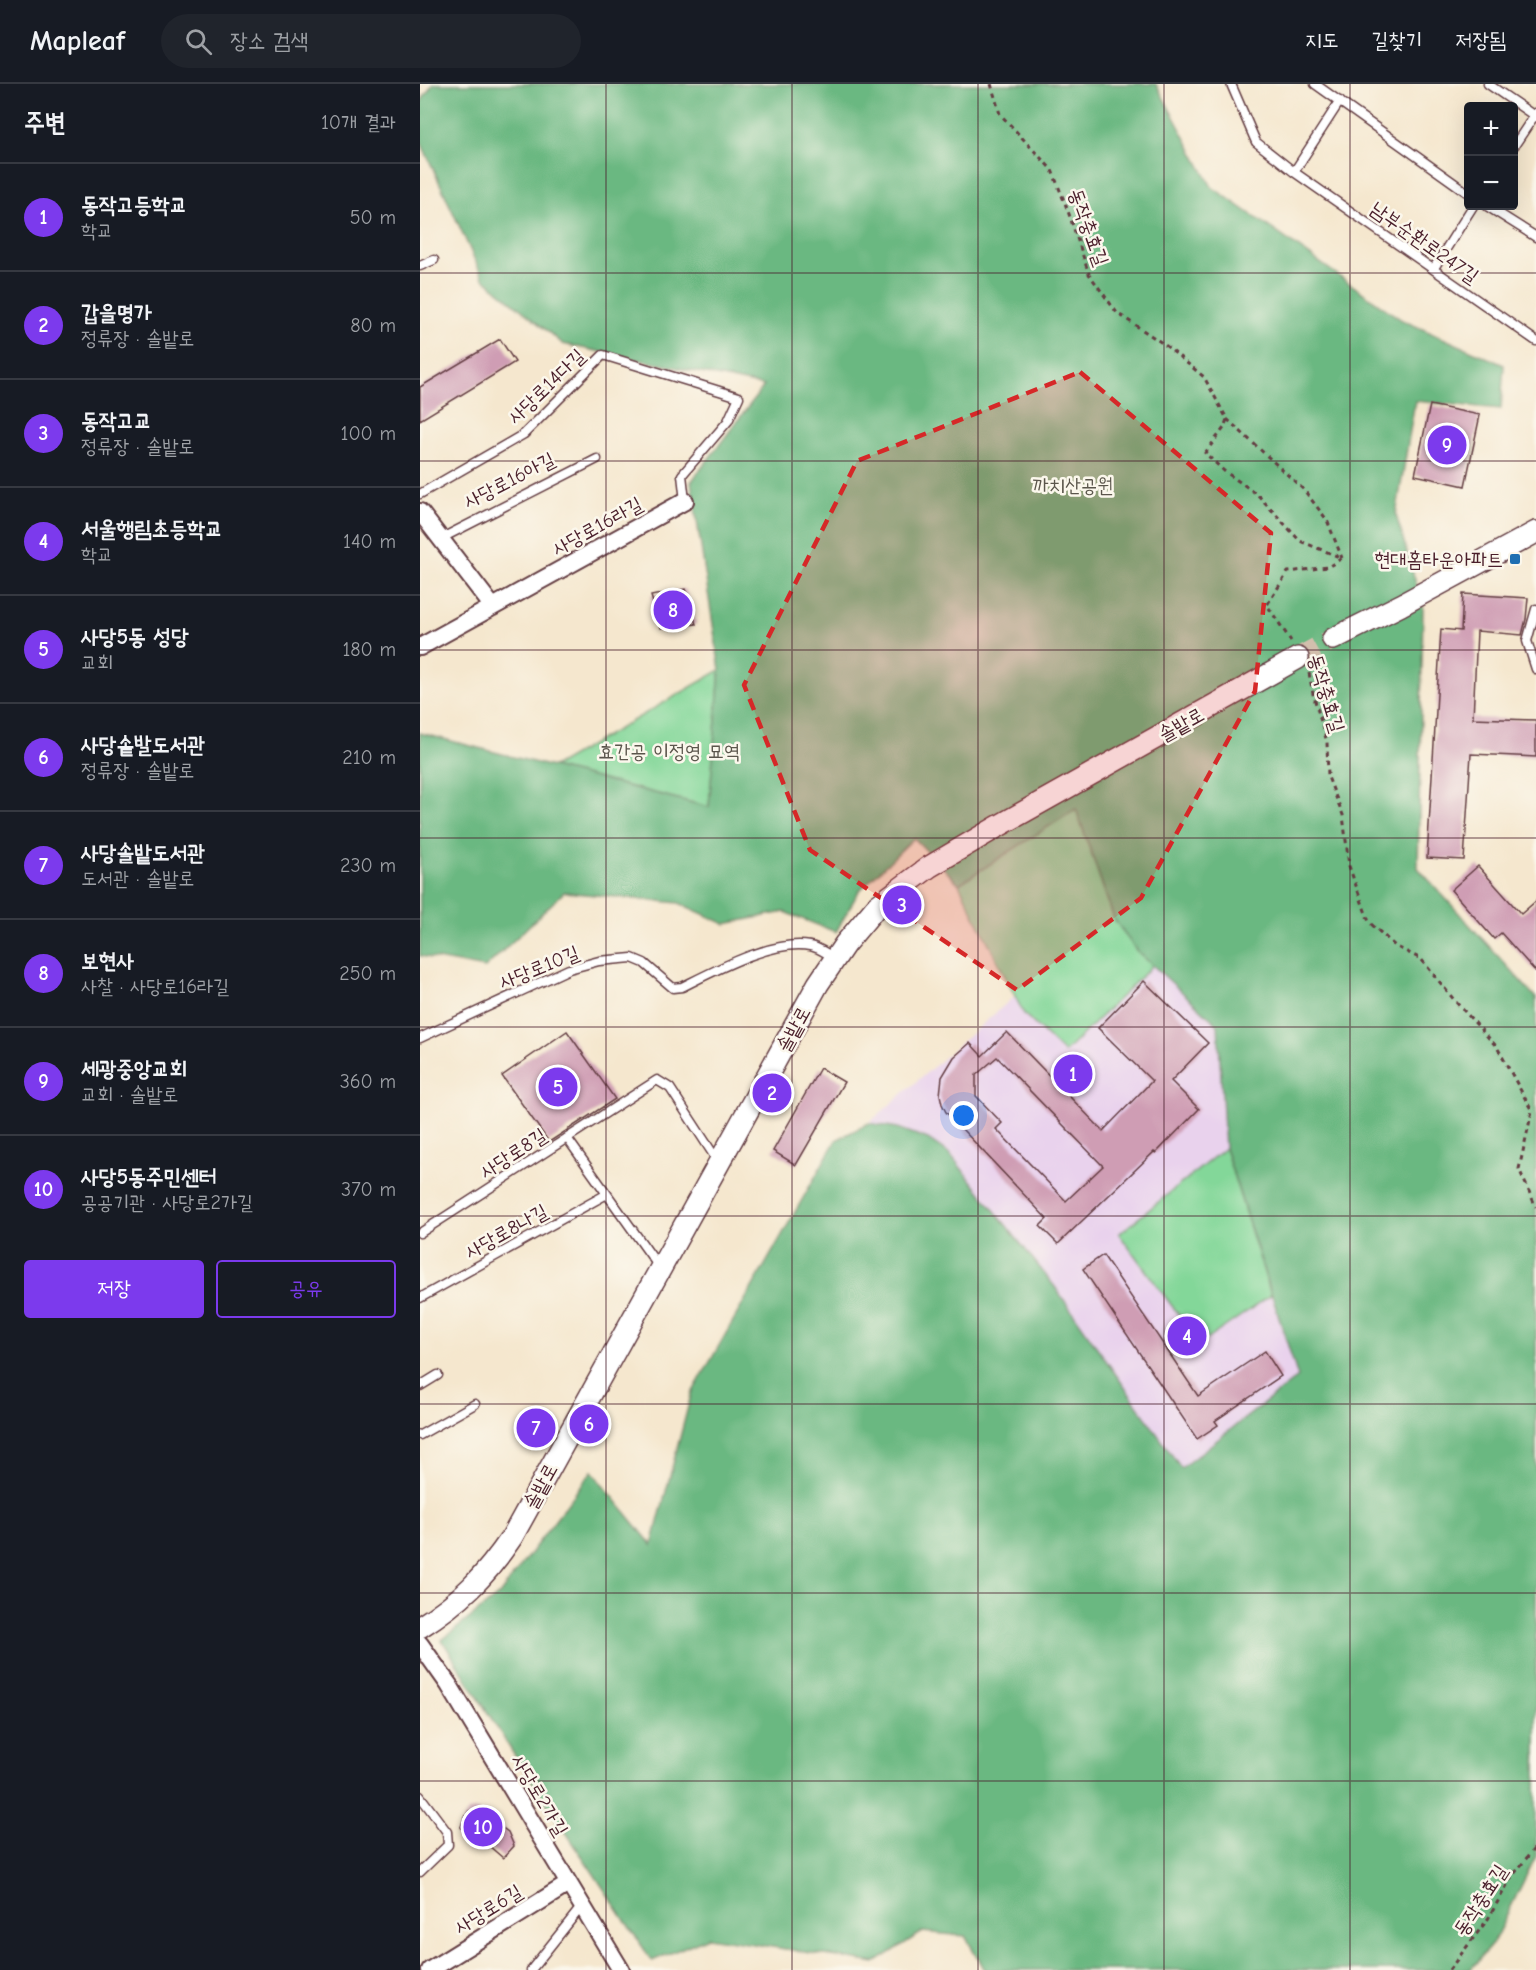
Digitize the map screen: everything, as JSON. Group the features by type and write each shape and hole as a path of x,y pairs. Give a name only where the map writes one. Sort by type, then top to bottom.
{"street":[{"name":"사당로16라길","path":"420,646 685,501"},
{"path":"420,512 493,606"},
{"path":"1334,639 1401,605 1535,529"},
{"name":"솔밭로","path":"420,1627 469,1592 492,1566 512,1537 818,984 877,906 929,867 996,827 1299,656"},
{"name":"사당로2가길","path":"420,1644 449,1685 621,1970"},
{"name":"사당로6길","path":"430,1970 569,1885"}],"lane":[{"name":"남부순환로247길","path":"1231,84 1256,142 1294,172 1536,340"},
{"path":"1315,84 1464,190"},
{"path":"1488,84 1536,115 1518,140"},
{"path":"1294,172 1340,101"},
{"path":"1434,268 1470,210"},
{"path":"1493,210 1536,237"},
{"path":"421,264 434,260"},
{"name":"사당로14다길","path":"420,494 524,434 603,355 739,397"},
{"name":"사당로16라길","path":"685,501 682,475 728,421 739,397"},
{"name":"사당로16아길","path":"440,539 597,459"},
{"path":"1536,609 1527,641 1536,667"},
{"name":"사당로10길","path":"420,1038 569,969 599,961 632,958 644,963 674,988 682,987 735,960 790,945 812,946 835,959"},
{"name":"사당로8길","path":"420,1233 657,1080 670,1088 719,1163"},
{"path":"567,1138 661,1269"},
{"name":"사당로8나길","path":"420,1298 607,1194"},
{"path":"420,1386 438,1375"},
{"path":"420,1435 475,1404"},
{"path":"420,1796 447,1832 448,1845 420,1872"},
{"path":"531,1970 582,1906"}],"path":[{"name":"동작충효길","path":"991,84 1000,114 1052,170 1089,274 1117,313 1165,345 1204,377 1227,419 1304,490 1327,520 1342,558 1328,567 1288,572 1267,605 1299,656 1313,694 1327,742 1328,777 1343,815 1349,866 1369,922 1395,946 1421,959 1497,1047 1532,1111 1519,1169 1536,1207"},
{"path":"1227,419 1224,428 1205,453 1224,471 1257,494 1300,541 1342,558"},
{"name":"동작충효길","path":"1449,1970 1488,1919 1511,1878 1536,1846"}],"highlighted area":[{"path":"1080,372 1271,533 1255,691 1141,898 1017,990 810,850 744,685 857,461"}],"shaded area":[{"path":"1076,808 1114,919 1136,950 1218,1025 1225,1148 1298,1378 1181,1468 1055,1287 950,1154 898,1128 869,1123 1015,996 959,884"}],"green space":[{"name":"까치산공원","path":"433,84 1156,84 1212,187 1402,320 1504,365 1501,409 1415,401 1396,515 1423,607 1418,868 1536,998 1536,1856 1493,1943 1470,1970 985,1970 965,1936 922,1932 875,1963 708,1937 652,1961 513,1753 442,1640 499,1595 592,1471 652,1545 691,1395 836,1140 869,1123 898,1128 928,1139 950,1154 1055,1287 1181,1468 1298,1377 1225,1148 1218,1025 1136,950 1114,919 1076,809 959,884 914,838 859,891 836,932 784,912 725,924 679,903 564,892 485,968 420,956 420,733 709,807 720,670 691,482 764,386 563,344 483,278 420,140 420,103"},
{"name":"효간공 이정영 묘역","path":"720,670 709,807 553,767"},
{"path":"1076,808 1114,919 1136,950 1153,965 1064,1053 1024,1014 959,884"},
{"path":"1225,1148 1271,1295 1200,1344 1119,1234"}],"building":[{"path":"500,339 515,362 420,420 420,387"},
{"path":"1430,405 1480,415 1465,486 1415,475"},
{"path":"685,589 696,624 661,628 651,596"},
{"path":"1463,594 1528,598 1522,635 1477,631 1473,718 1536,720 1536,757 1471,754 1464,860 1427,858 1441,629 1461,631"},
{"path":"1478,866 1521,914 1536,901 1536,972 1501,933 1494,939 1451,890"},
{"path":"1144,981 1208,1043 1171,1081 1199,1109 1156,1153 1154,1152 1058,1244 1040,1226 1047,1219 946,1112 940,1095 942,1077 954,1057 970,1043 982,1056 1007,1032 1103,1131 1152,1081 1098,1028","holes":["997,1057 1103,1166 1066,1201 996,1129 1002,1123 976,1096 976,1075"]},
{"path":"567,1031 615,1099 549,1142 502,1076"},
{"path":"820,1068 844,1082 796,1165 773,1151"},
{"path":"1103,1255 1198,1396 1265,1351 1281,1376 1215,1421 1218,1425 1197,1439 1083,1269"},
{"path":"477,1810 508,1832 514,1846 503,1858 481,1839 468,1838 464,1833 461,1827 464,1818 469,1811"}],"tunnel":[{"path":"1298,658 1333,639"}],"place":[{"name":"세광중앙교회","path":"1447,445"},
{"name":"현대홈타운아파트","path":"1515,559"},
{"name":"보현사","path":"673,610"},
{"name":"동작고교","path":"902,905"},
{"name":"동작고등학교","path":"1073,1074"},
{"name":"사당5동 성당","path":"558,1087"},
{"name":"갑을명가","path":"772,1093"},
{"name":"서울행림초등학교","path":"1187,1336"},
{"name":"사당솥발도서관","path":"589,1424"},
{"name":"사당솔밭도서관","path":"536,1428"},
{"name":"사당5동주민센터","path":"483,1827"}]}
